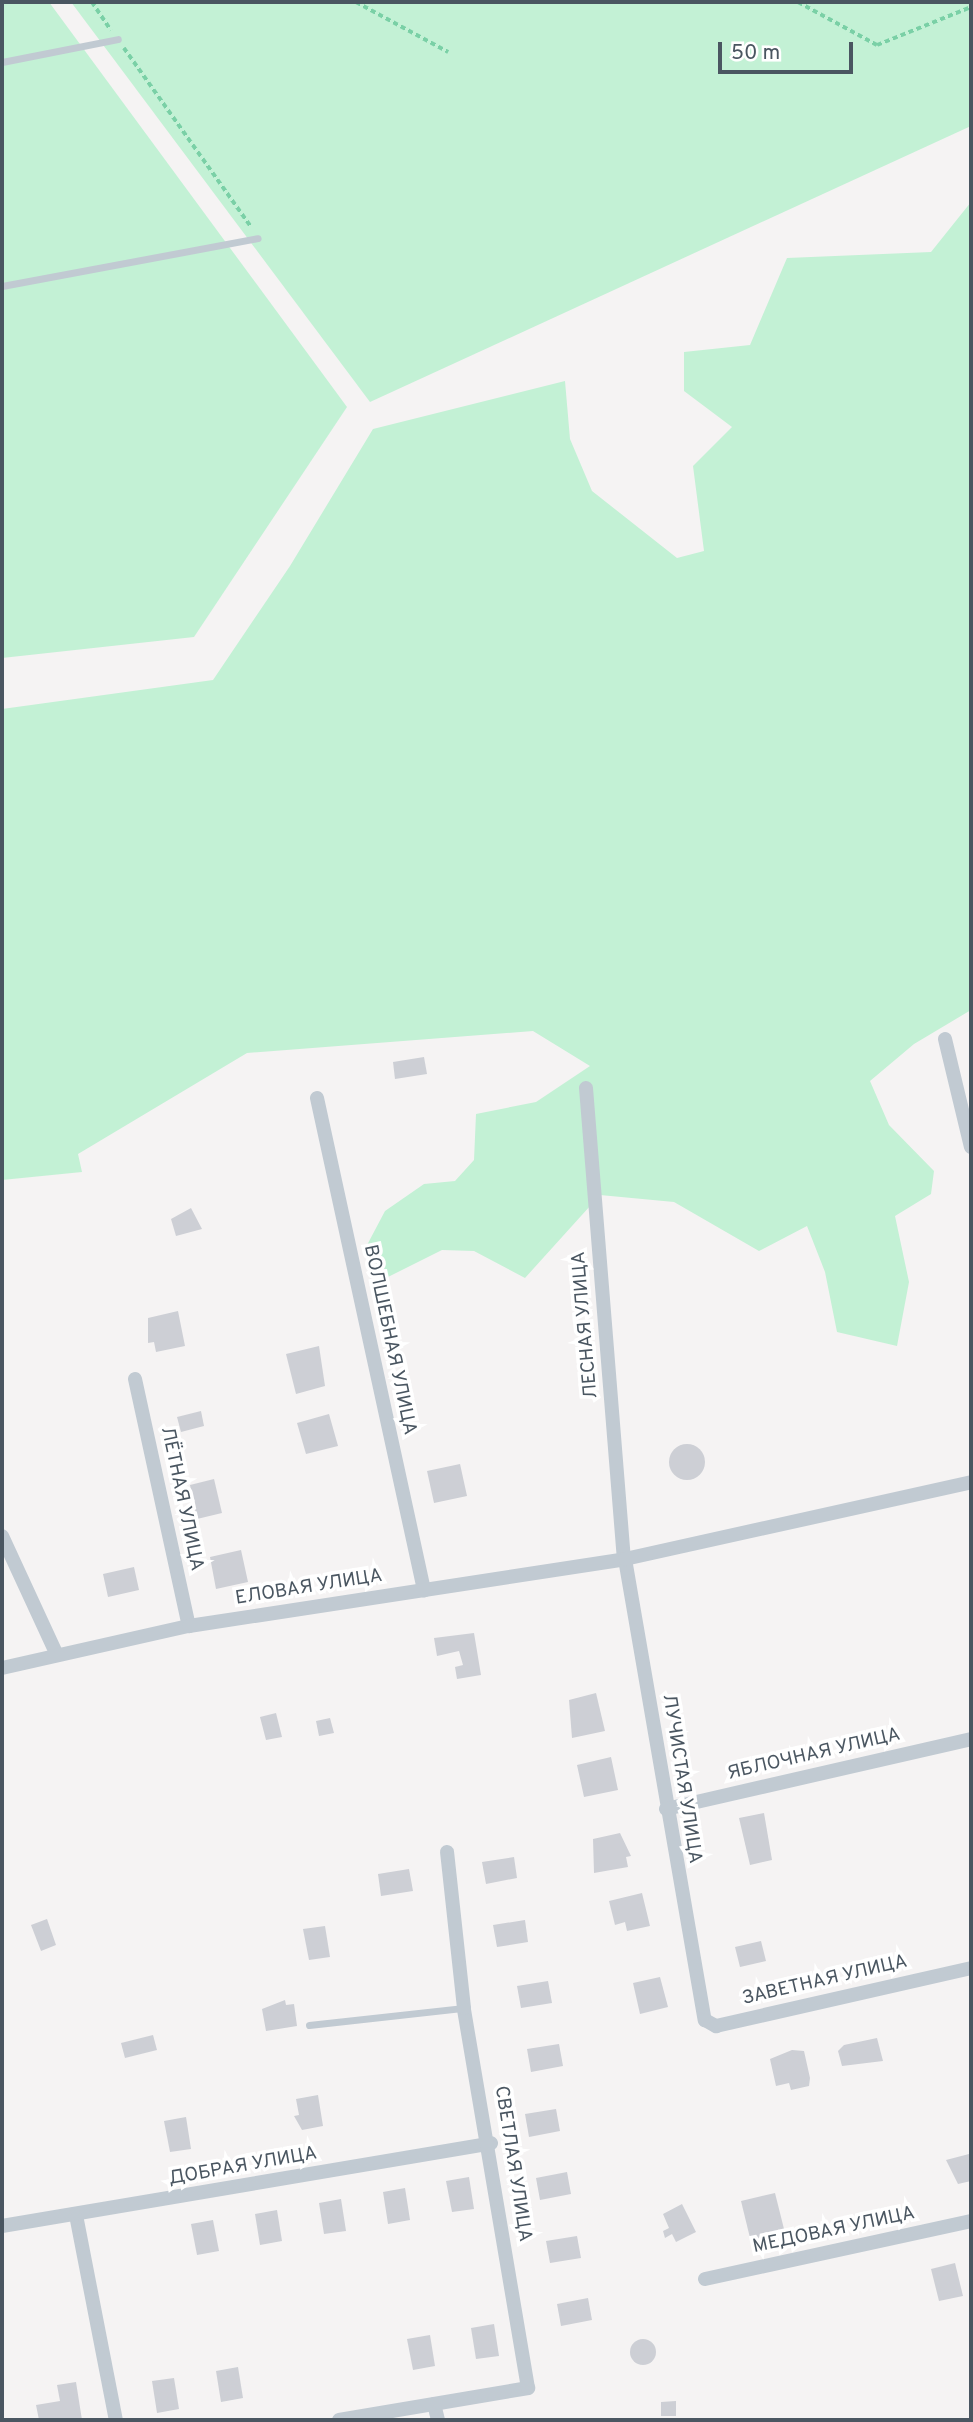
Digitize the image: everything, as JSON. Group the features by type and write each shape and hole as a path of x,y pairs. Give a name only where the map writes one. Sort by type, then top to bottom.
{"street":[{"path":"945,1039 971,1147"},
{"name":"ЛЕСНАЯ УЛИЦА","path":"586,1087 624,1559"},
{"name":"ВОЛШЕБНАЯ УЛИЦА","path":"317,1098 424,1590"},
{"name":"ЛЁТНАЯ УЛИЦА","path":"135,1379 189,1626"},
{"name":"ЕЛОВАЯ УЛИЦА","path":"2,1668 56,1653 189,1626 624,1559 971,1482"},
{"path":"2,1536 56,1653"},
{"name":"ЛУЧИСТАЯ УЛИЦА","path":"624,1559 699,2004"},
{"name":"ЯБЛОЧНАЯ УЛИЦА","path":"666,1809 971,1739"},
{"name":"СВЕТЛАЯ УЛИЦА","path":"435,2404 528,2388 491,2143 464,2008 447,1852"},
{"name":"ЗАВЕТНАЯ УЛИЦА","path":"699,2004 705,2020 716,2026 971,1968"},
{"name":"ДОБРАЯ УЛИЦА","path":"2,2226 491,2143"},
{"path":"76,2215 116,2420"},
{"name":"МЕДОВАЯ УЛИЦА","path":"705,2279 971,2221"},
{"path":"339,2420 435,2404 438,2420"}],"lane":[{"path":"2,62 118,39"},
{"path":"2,286 258,237"},
{"path":"309,2025 464,2008"}],"path":[{"path":"92,2 258,237"},
{"path":"356,2 448,52"},
{"path":"798,2 877,45 971,7"}],"green space":[{"path":"2,2 49,2 347,407 194,637 2,658"},
{"path":"71,2 971,2 971,126 370,402"},
{"path":"971,202 971,1010 914,1044 870,1081 889,1125 934,1171 931,1194 895,1216 909,1282 897,1346 837,1332 825,1272 807,1226 759,1251 674,1202 600,1195 525,1278 474,1251 442,1250 386,1278 366,1247 385,1211 424,1184 455,1181 474,1160 476,1114 536,1102 590,1066 533,1031 247,1053 78,1154 82,1172 2,1180 2,709 213,680 290,566 373,429 565,381 570,439 592,491 677,558 704,551 693,466 732,427 684,391 684,352 750,345 787,258 931,252"}],"building":[{"path":"424,1057 427,1074 395,1079 393,1062"},
{"path":"191,1208 202,1229 176,1236 171,1219"},
{"path":"178,1311 185,1346 156,1352 154,1342 148,1343 148,1318"},
{"path":"319,1346 325,1386 296,1394 286,1354"},
{"path":"201,1411 204,1426 181,1432 177,1417"},
{"path":"329,1414 338,1446 306,1454 297,1423"},
{"path":"687,1444 700,1449 705,1462 700,1475 687,1480 674,1475 669,1462 674,1449"},
{"path":"460,1464 467,1496 434,1503 427,1471"},
{"path":"214,1479 222,1513 197,1519 190,1485"},
{"path":"241,1550 248,1582 216,1589 210,1557"},
{"path":"134,1567 139,1590 108,1597 103,1574"},
{"path":"474,1633 481,1675 457,1679 455,1667 463,1665 459,1651 437,1656 434,1638"},
{"path":"596,1693 605,1731 572,1738 569,1700"},
{"path":"276,1713 282,1737 266,1740 260,1717"},
{"path":"330,1718 334,1733 319,1736 316,1721"},
{"path":"611,1757 618,1790 584,1797 577,1765"},
{"path":"764,1813 772,1860 750,1865 739,1818"},
{"path":"620,1833 631,1856 626,1857 628,1867 594,1873 593,1839"},
{"path":"514,1857 517,1878 486,1884 482,1862"},
{"path":"409,1869 413,1891 381,1896 378,1874"},
{"path":"642,1893 650,1926 627,1931 625,1922 615,1925 609,1901"},
{"path":"47,1919 56,1945 41,1951 31,1925"},
{"path":"525,1920 528,1942 497,1947 493,1925"},
{"path":"325,1926 330,1957 309,1960 303,1929"},
{"path":"761,1941 766,1961 740,1967 735,1947"},
{"path":"660,1977 668,2007 640,2014 633,1983"},
{"path":"548,1981 552,2003 521,2008 517,1986"},
{"path":"285,2000 286,2005 294,2004 297,2026 266,2031 262,2009"},
{"path":"153,2035 157,2050 125,2058 121,2043"},
{"path":"877,2038 883,2061 842,2066 838,2051 844,2045"},
{"path":"559,2044 563,2066 531,2072 527,2049"},
{"path":"792,2050 804,2051 810,2078 809,2086 791,2090 789,2083 776,2086 770,2059"},
{"path":"318,2095 323,2126 302,2130 294,2116 299,2115 296,2099"},
{"path":"556,2109 560,2131 529,2137 525,2114"},
{"path":"186,2117 191,2149 170,2152 164,2121"},
{"path":"969,2154 971,2181 958,2184 946,2160"},
{"path":"567,2172 571,2194 540,2200 536,2178"},
{"path":"469,2177 474,2209 452,2212 446,2181"},
{"path":"405,2188 410,2220 388,2224 383,2192"},
{"path":"775,2193 785,2233 751,2242 741,2201"},
{"path":"341,2199 346,2231 324,2234 319,2203"},
{"path":"682,2204 696,2232 676,2242 672,2234 665,2238 663,2231 669,2228 663,2214"},
{"path":"277,2210 282,2241 260,2245 255,2214"},
{"path":"213,2220 219,2251 197,2255 191,2224"},
{"path":"577,2236 581,2258 550,2263 546,2241"},
{"path":"955,2263 963,2296 939,2301 931,2269"},
{"path":"588,2298 592,2320 561,2326 557,2304"},
{"path":"494,2324 499,2356 476,2359 471,2328"},
{"path":"430,2335 435,2366 413,2370 407,2339"},
{"path":"643,2339 652,2343 656,2352 652,2361 643,2365 634,2361 630,2352 634,2343"},
{"path":"238,2367 243,2398 221,2402 216,2371"},
{"path":"174,2378 179,2409 157,2413 152,2381"},
{"path":"76,2382 82,2420 39,2420 36,2405 60,2401 57,2385"},
{"path":"676,2401 676,2416 661,2416 661,2402"}]}
